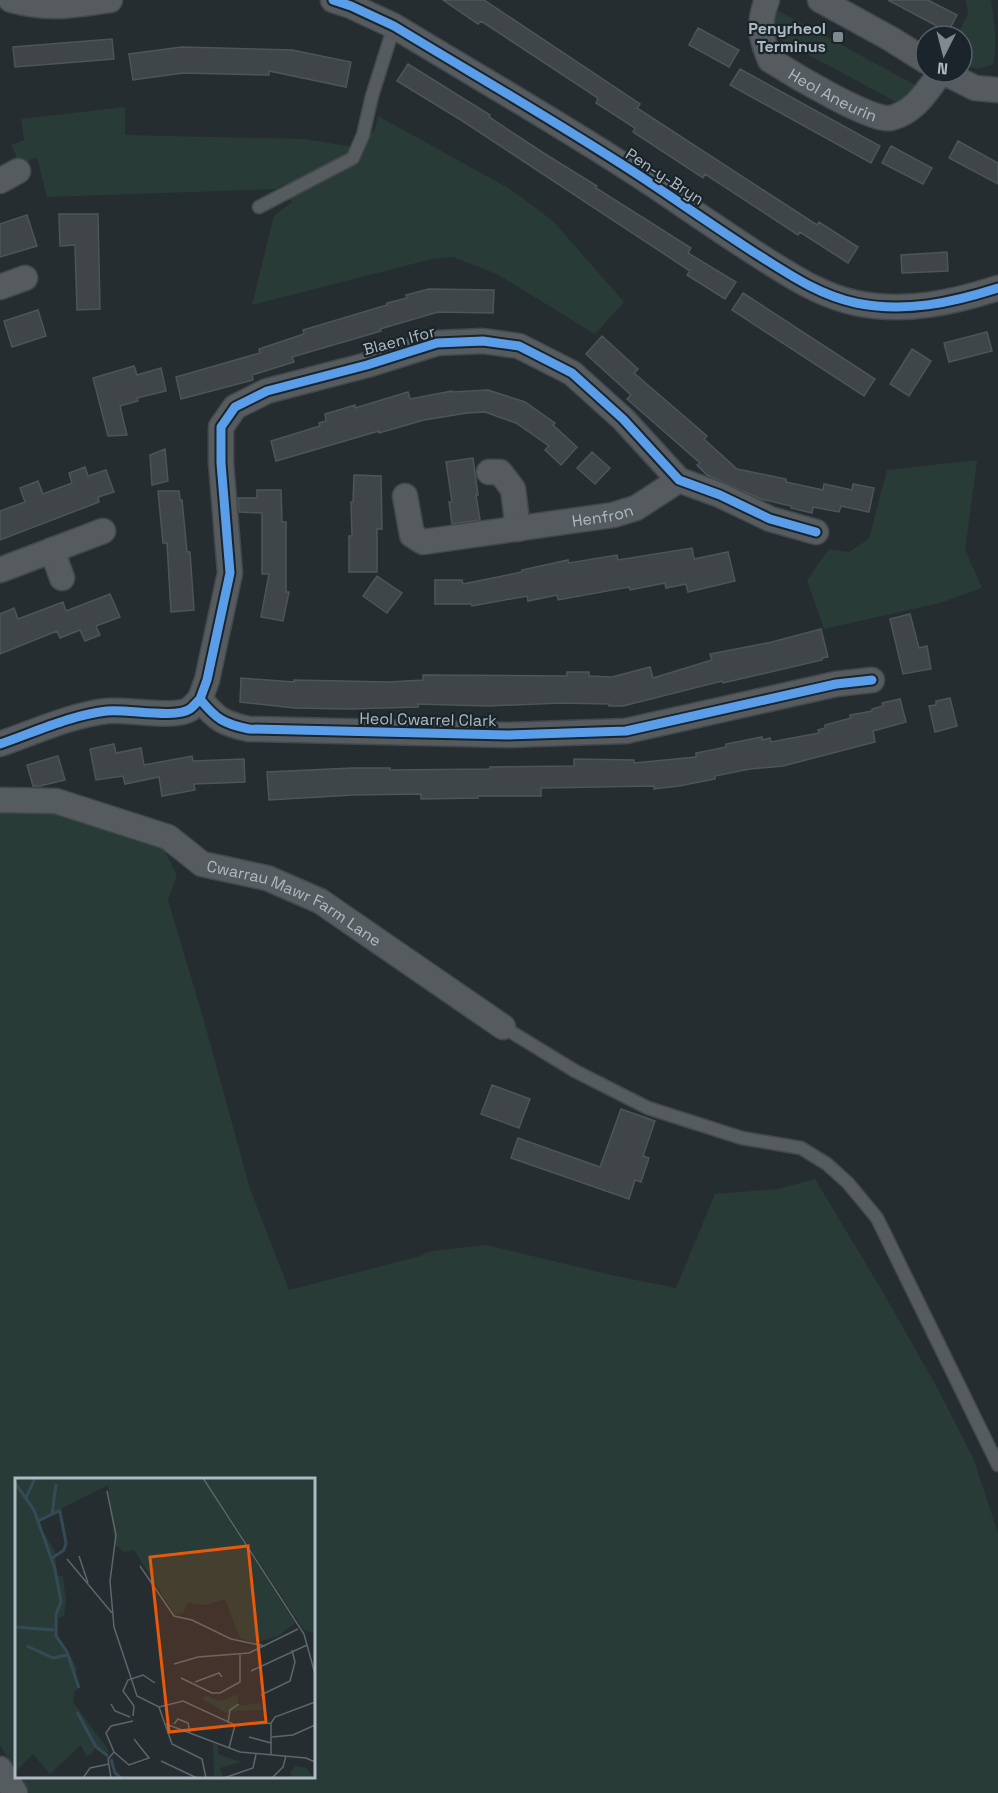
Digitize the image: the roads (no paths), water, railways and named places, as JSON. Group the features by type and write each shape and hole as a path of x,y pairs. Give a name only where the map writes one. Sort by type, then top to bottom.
{"street":[{"path":"11,0 55,7 110,0"},
{"name":"Pen-y-Bryn","path":"333,0 394,26 645,179 780,268 824,294 854,303 884,308 921,307 956,301 998,288"},
{"name":"Heol Aneurin","path":"767,0 760,29 770,60 868,114 888,119 907,112 933,84"},
{"path":"820,0 914,54"},
{"name":"Heol Aneurin","path":"967,84 975,88 998,90"},
{"path":"0,286 25,278"},
{"name":"Blaen Ifor","path":"200,699 207,680 230,573 221,463 221,427 235,407 267,391 436,343 483,341 519,346 572,373 623,419 679,480 720,495 770,519 816,532"},
{"path":"489,472 500,472 513,489 518,529"},
{"name":"Henfron","path":"405,496 412,535 423,542 613,515 636,508 679,480"},
{"path":"0,570 103,531"},
{"path":"52,550 62,578"},
{"name":"Heol Cwarrel Clark","path":"200,699 227,724 249,729 507,735 626,731 836,684 872,680"},
{"path":"0,744 75,718 108,711 176,714 190,709 200,699"},
{"name":"Cwarrau Mawr Farm Lane","path":"0,800 56,801 168,837 202,864 267,878 320,901 503,1027"},
{"path":"0,1769 15,1793"}],"lane":[{"path":"259,207 352,158 363,135 372,96 394,26"},
{"path":"503,1027 574,1071 648,1108 742,1138 801,1148 827,1164 848,1183 877,1218 998,1465"}],"place":[{"name":"Penyrheol Terminus","path":"838,37"}]}
